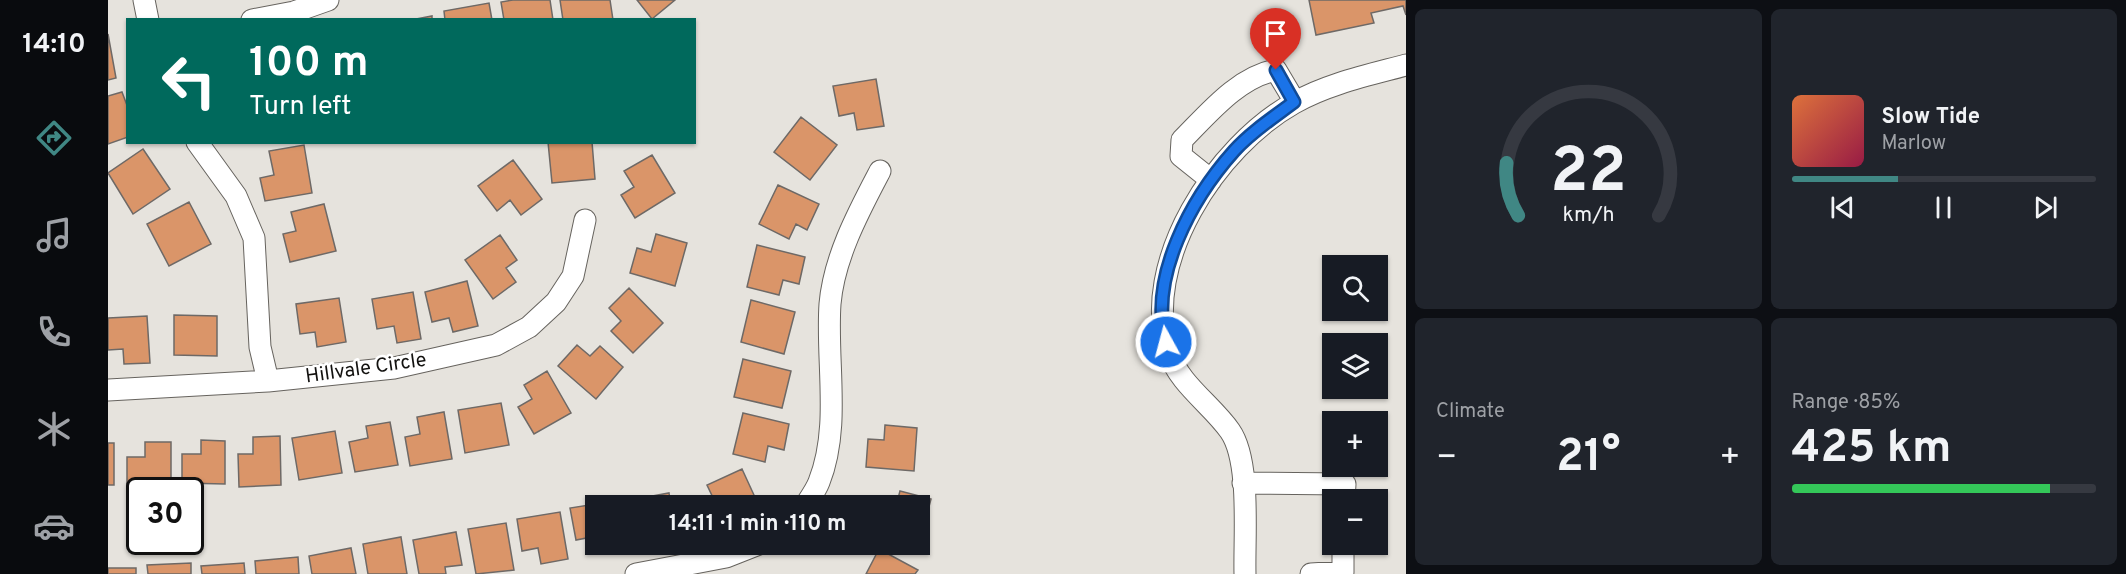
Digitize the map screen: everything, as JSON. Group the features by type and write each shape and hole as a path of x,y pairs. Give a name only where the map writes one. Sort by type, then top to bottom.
{"street":[{"path":"144,0 148,18"},
{"path":"262,18 294,12 328,0"},
{"path":"1211,180 1182,156 1182,140 1223,99 1261,73 1276,70 1294,102"},
{"path":"1245,574 1242,457 1232,434 1210,405 1183,378 1170,356 1162,328 1162,296 1172,258 1187,216 1211,180 1235,150 1294,102 1336,85 1405,71"},
{"path":"198,144 236,196 254,238 260,347 268,381"},
{"path":"812,495 819,483 829,443 830,303 836,273 859,210 880,171"},
{"name":"Hillvale Circle","path":"108,390 268,381 394,368 496,345 528,327 556,302 573,276 585,220"},
{"path":"1243,483 1344,484 1344,489"},
{"path":"636,574 731,555"},
{"path":"1311,574 1343,572 1343,555"}],"building":[{"path":"550,0 553,18 504,18 501,2"},
{"path":"560,0 610,0 613,18 563,18"},
{"path":"637,0 675,0 653,18"},
{"path":"1309,0 1406,0 1406,15 1403,6 1371,13 1374,23 1316,35"},
{"path":"489,3 492,18 445,18 444,11"},
{"path":"108,34 116,78 108,80"},
{"path":"876,79 884,126 857,130 854,113 839,116 833,86"},
{"path":"122,92 126,103 126,138 108,144 108,96"},
{"path":"801,117 837,145 810,180 774,152"},
{"path":"548,144 592,144 595,179 552,183"},
{"path":"304,145 312,193 265,201 260,178 274,175 269,151"},
{"path":"143,149 170,189 133,214 108,173"},
{"path":"652,155 675,193 635,218 621,195 634,187 624,171"},
{"path":"513,160 542,199 521,215 510,200 497,211 478,186"},
{"path":"778,185 819,204 807,230 796,224 789,239 759,224"},
{"path":"189,202 211,244 169,266 147,224"},
{"path":"324,204 336,251 290,262 283,234 296,231 291,212"},
{"path":"656,234 687,243 675,286 630,273 637,248 651,252"},
{"path":"500,235 517,260 506,268 516,282 493,299 465,260"},
{"path":"757,245 805,257 799,284 783,280 779,295 747,287"},
{"path":"467,281 478,326 453,332 449,318 432,322 425,292"},
{"path":"629,288 663,323 633,353 611,331 621,321 609,308"},
{"path":"413,292 421,339 397,343 394,326 377,329 372,299"},
{"path":"339,298 346,342 317,347 315,332 300,334 296,304"},
{"path":"751,300 795,312 784,354 741,342"},
{"path":"174,315 217,316 217,356 174,355"},
{"path":"147,316 150,363 124,364 123,349 108,350 108,318"},
{"path":"577,345 590,356 600,346 623,367 596,399 558,366"},
{"path":"743,359 791,371 782,408 734,397"},
{"path":"547,371 571,413 534,434 518,407 532,399 524,385"},
{"path":"501,403 509,445 465,453 458,410"},
{"path":"444,412 452,459 410,466 405,437 420,434 417,417"},
{"path":"743,413 789,424 784,450 768,446 765,462 733,454"},
{"path":"390,422 398,465 355,472 349,442 368,438 366,426"},
{"path":"885,425 917,428 914,471 866,467 868,439 884,440"},
{"path":"335,431 342,473 299,480 292,438"},
{"path":"280,436 281,485 239,487 238,454 253,454 253,437"},
{"path":"201,440 225,441 225,484 204,484 204,477 182,477 182,454 201,454"},
{"path":"145,442 171,442 171,477 127,477 127,457 145,457"},
{"path":"108,443 114,443 114,485 108,485"},
{"path":"742,469 754,495 712,495 707,485"},
{"path":"900,491 916,495 899,495"},
{"path":"585,506 585,538 576,540 570,508"},
{"path":"560,512 568,559 541,564 538,548 522,551 517,519"},
{"path":"506,523 514,570 476,574 468,529"},
{"path":"456,532 462,565 445,567 446,574 419,574 413,540"},
{"path":"401,537 407,574 368,574 363,544"},
{"path":"351,548 356,574 312,574 309,556"},
{"path":"876,555 890,555 918,570 915,574 866,574"},
{"path":"298,557 299,574 256,574 255,561"},
{"path":"191,563 191,574 148,574 147,565"},
{"path":"244,563 245,574 202,574 201,566"},
{"path":"108,568 136,568 136,574 108,574"}],"route":[{"path":"1166,342 1162,328 1162,296 1187,216 1235,150 1294,102 1276,70"}]}
